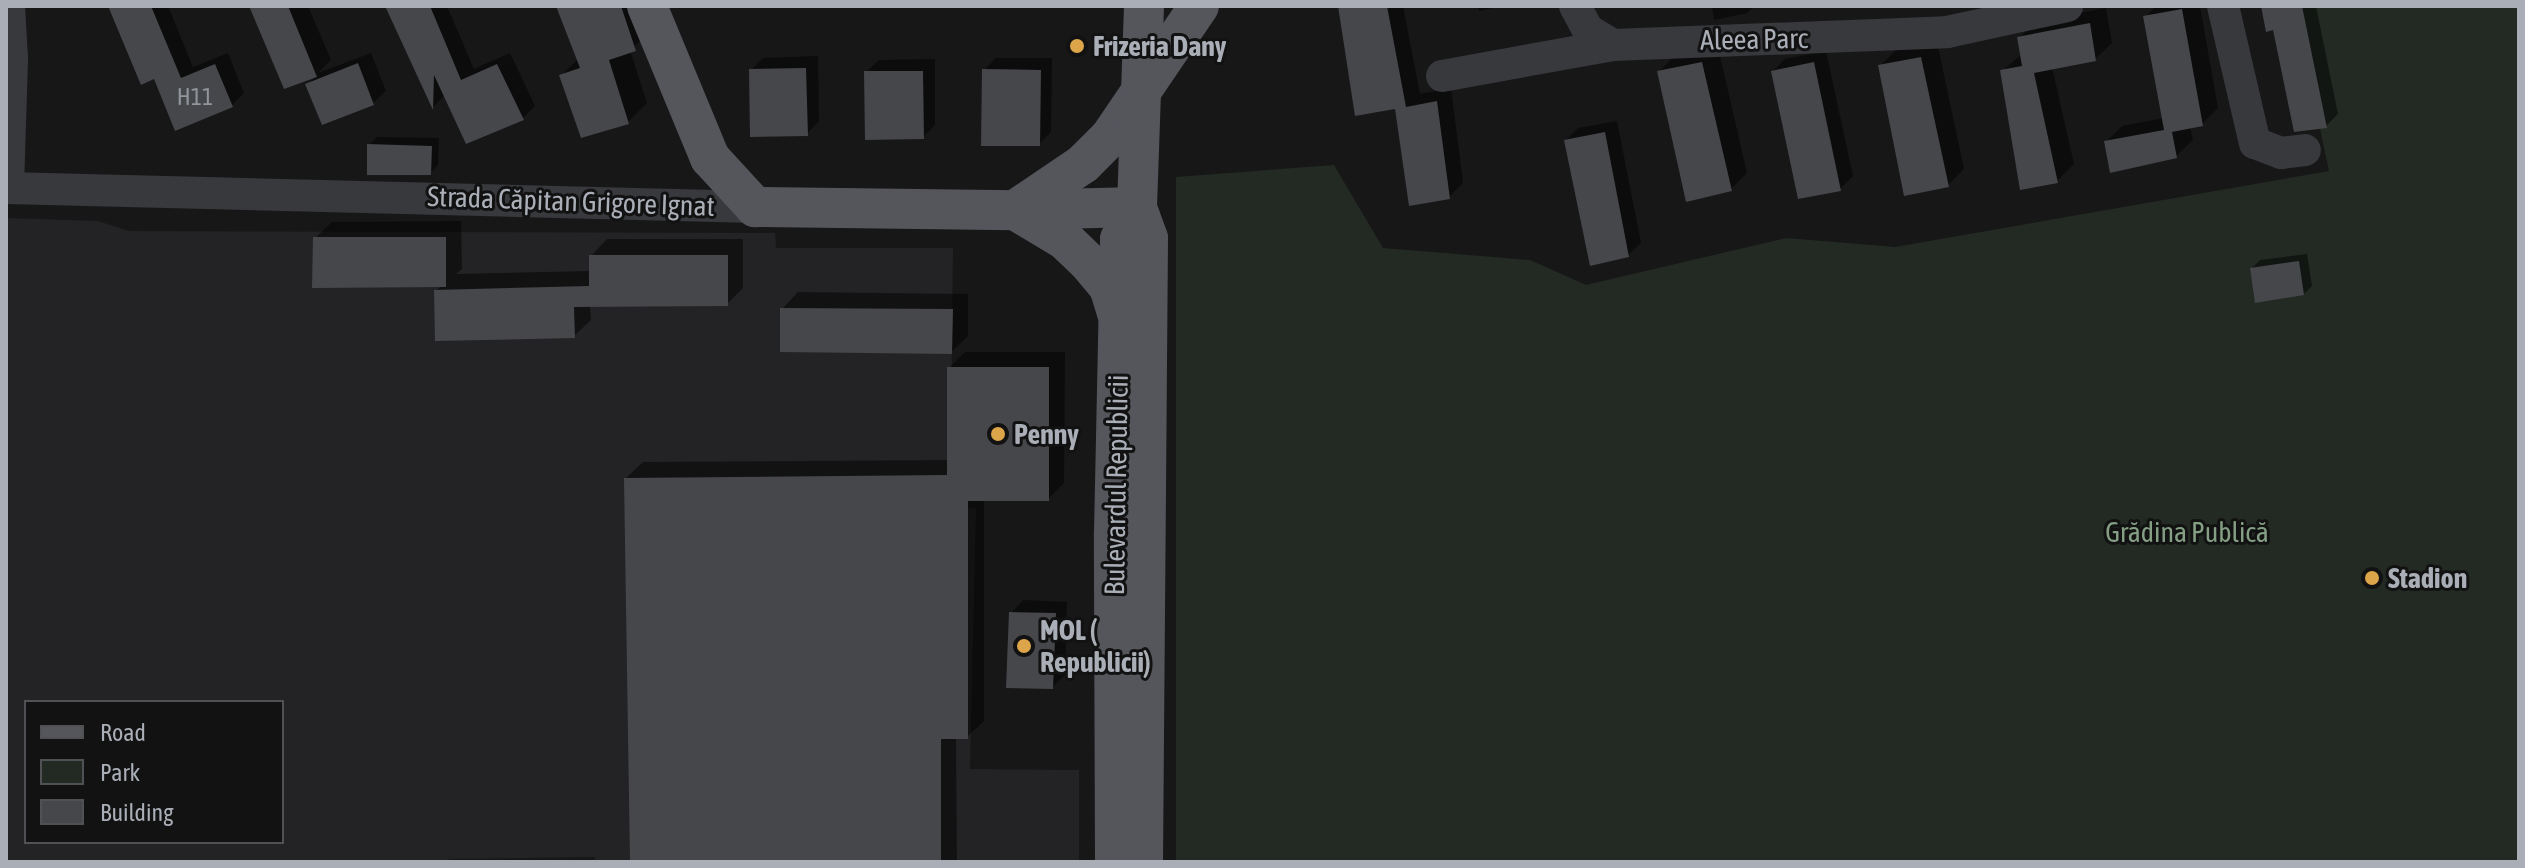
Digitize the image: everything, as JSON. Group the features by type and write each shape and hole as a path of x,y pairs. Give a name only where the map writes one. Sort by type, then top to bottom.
{"main road":[{"path":"647,6 710,158 755,207"},
{"name":"Bulevardul Republicii","path":"1143,862 1148,238 1137,207 1144,6"},
{"path":"1119,322 1109,287 1088,262 1065,240 1015,210 1083,164 1110,137 1199,6"},
{"name":"Strada Căpitan Grigore Ignat","path":"755,207 1015,210 1137,207"},
{"name":"Bulevardul Republicii","path":"1115,862 1114,533 1120,239 1137,207"}],"street":[{"path":"7,188 9,6"},
{"path":"1575,6 1588,30 1613,45"},
{"name":"Aleea Parc","path":"1442,76 1613,45 1947,32 2067,6"},
{"path":"2223,6 2251,136 2264,149 2281,153 2305,150"},
{"name":"Strada Căpitan Grigore Ignat","path":"7,188 755,207"}],"shaded area":[{"path":"6,218 98,221 129,231 775,233 776,248 953,248 950,507 976,508 970,769 1079,770 1079,862 595,862 595,857 449,859 448,862 6,862"}],"green space":[{"name":"Grădina Publică","path":"2294,6 2519,6 2519,862 1176,862 1176,177 1334,165 1383,248 1530,260 1586,285 1786,238 1895,247 2329,171"}],"building":[{"path":"108,6 151,6 181,78 215,64 233,107 175,131 154,79 141,85"},
{"path":"249,6 288,6 317,77 284,89"},
{"path":"385,6 430,6 461,80 497,64 524,120 466,144 434,75 433,110"},
{"path":"556,6 621,6 636,51 609,60 629,124 581,138 559,75 580,68"},
{"path":"1338,6 1387,6 1406,107 1437,101 1450,199 1409,206 1395,109 1355,116"},
{"path":"2261,6 2302,6 2327,128 2294,132 2273,30 2266,32"},
{"path":"2182,9 2203,126 2172,132 2177,158 2110,173 2104,141 2164,130 2143,16"},
{"path":"2090,23 2096,61 2034,73 2058,183 2020,190 2000,70 2022,66 2017,37"},
{"path":"1921,57 1949,187 1904,196 1878,65"},
{"path":"1702,62 1732,191 1686,202 1657,71"},
{"path":"1814,62 1841,191 1798,199 1771,71"},
{"path":"358,63 374,105 322,125 305,84"},
{"path":"806,68 808,136 750,137 749,69"},
{"path":"982,69 1041,70 1040,146 981,146"},
{"path":"864,71 923,71 924,139 865,140"},
{"path":"1605,132 1629,257 1590,266 1564,140"},
{"path":"367,144 432,146 431,175 367,175"},
{"path":"313,237 446,237 446,287 312,288"},
{"path":"589,255 728,255 728,306 574,307 575,338 435,341 434,290 589,286"},
{"path":"2299,261 2304,295 2255,303 2250,268"},
{"path":"780,308 953,309 952,354 780,352"},
{"path":"947,367 1049,367 1049,501 968,501 968,739 941,739 941,862 630,862 624,478 947,475"},
{"path":"1009,612 1056,613 1053,689 1006,688"}],"place":[{"name":"Frizeria Dany","path":"1077,46"},
{"name":"Penny","path":"998,434"},
{"name":"Stadion","path":"2372,578"},
{"name":"MOL ( Republicii)","path":"1024,646"}]}
